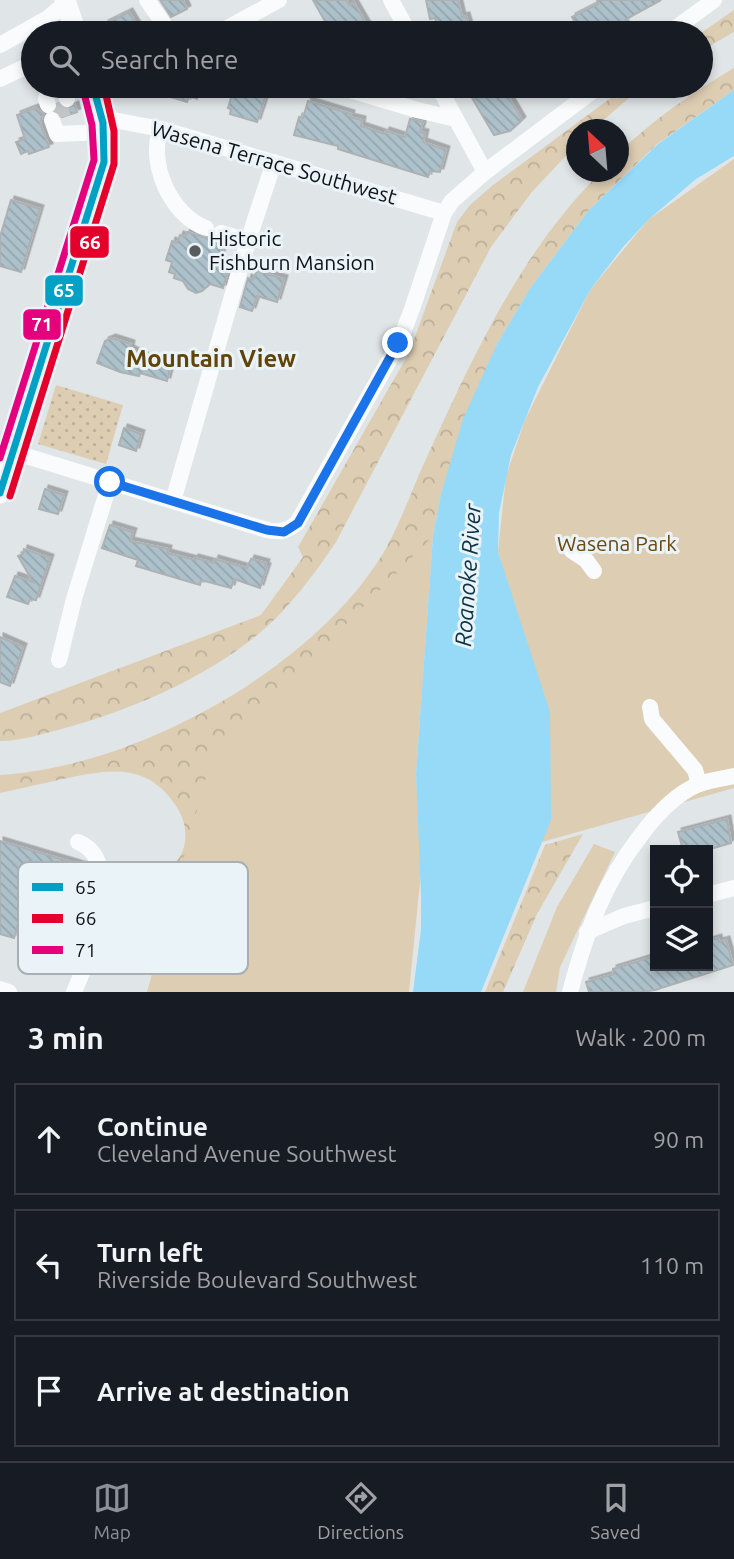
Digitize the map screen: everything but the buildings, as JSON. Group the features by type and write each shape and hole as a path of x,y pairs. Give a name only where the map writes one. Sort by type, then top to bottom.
{"main road":[{"path":"68,1 73,21"},
{"path":"0,493 6,450 104,162 104,125 96,98"}],"street":[{"path":"147,0 162,21"},
{"path":"240,21 279,0"},
{"path":"391,0 402,21"},
{"path":"45,21 68,1"},
{"path":"685,21 711,1"},
{"path":"0,45 21,39"},
{"path":"0,79 21,69"},
{"path":"376,98 456,119"},
{"path":"445,98 485,172"},
{"path":"6,450 267,530 284,532 298,523 398,343 444,213 452,201 485,172 583,98"},
{"name":"Wasena Terrace Southwest","path":"60,104 104,125 161,129 444,213"},
{"path":"161,129 156,143 158,166 167,189 190,221 248,241"},
{"path":"173,501 248,241 274,162"},
{"path":"59,660 74,599 110,482"},
{"path":"571,550 586,560 594,571"},
{"path":"650,707 652,719 695,769 699,784"},
{"path":"570,992 587,932 609,881 652,819 668,804 699,784 734,776"},
{"path":"78,842 93,851 97,862"},
{"path":"713,894 734,888"},
{"path":"587,932 624,916 650,909"},
{"path":"74,992 82,974"},
{"path":"0,989 9,992"}],"green space":[{"path":"734,10 734,32 713,44 713,25"},
{"path":"734,68 734,90 657,144 629,171 629,144 687,98 713,98 713,81"},
{"path":"611,98 629,98 605,119 582,119"},
{"path":"566,131 566,156 531,193 491,247 336,542 289,604 256,636 234,652 162,693 84,722 29,737 0,741 0,713 261,615 303,557 298,547 409,353 457,222 470,205"},
{"name":"Wasena Park","path":"734,159 734,788 542,842 550,757 498,552 506,476 525,420 590,290 648,220"},
{"path":"592,182 618,182 589,210 531,287 497,344 441,494 433,536 413,589 231,862 175,862 182,853 185,833 178,809 163,790 150,780 137,775 123,772 94,773 0,793 0,775 53,768 108,753 163,732 217,704 268,671 314,634 354,594 385,550 481,344 522,271 546,237"},
{"path":"56,385 123,405 106,464 38,444"},
{"path":"433,536 416,774 421,872 409,992 147,992 152,974 248,974 248,862 183,862 212,755 280,691"},
{"path":"583,834 537,914 503,992 485,992 545,845"},
{"path":"594,844 615,852 560,967 556,992 523,992 557,907"}],"water":[{"name":"Roanoke River","path":"734,90 734,156 696,179 648,220 590,290 538,387 511,455 499,513 498,552 550,712 551,820 481,992 413,992 421,930 416,774 433,536 441,494 463,419 497,344 531,287 589,210 618,182 629,182 629,172 658,144"}],"tunnel":[{"path":"59,102 63,117"}],"transit line":[{"name":"71","path":"0,458 94,160 92,125 85,98"},
{"name":"65","path":"0,493 104,162 103,123 96,98"},
{"name":"66","path":"10,496 114,164 114,131 107,98"}],"place":[{"name":"Historic Fishburn Mansion","path":"195,251"}],"district":[{"name":"Mountain View","path":"211,359"}],"route":[{"path":"110,482 267,530 284,532 298,523 398,343"}]}
